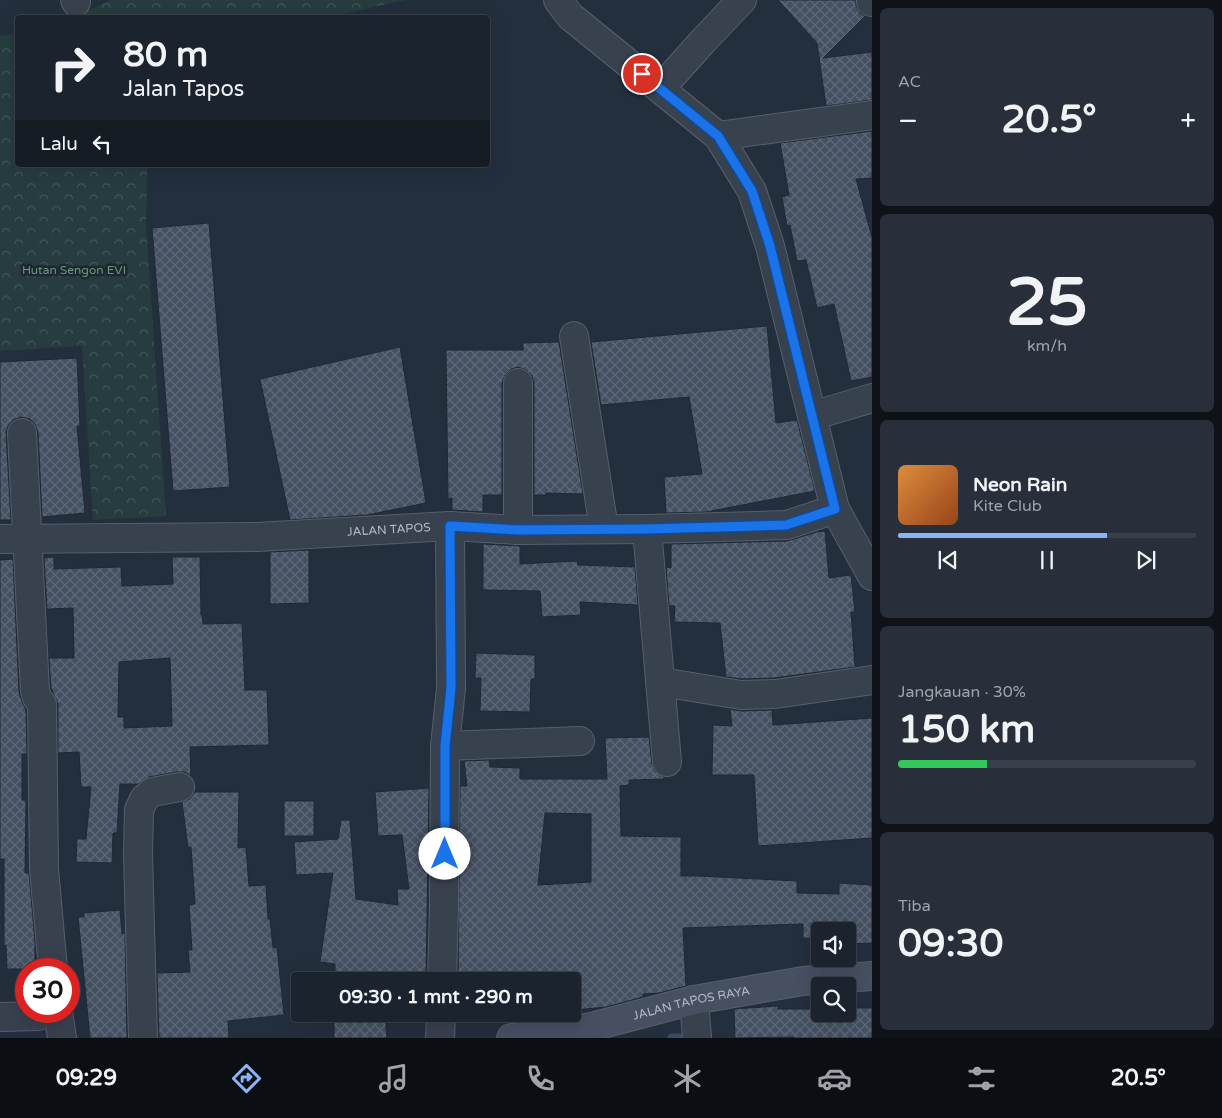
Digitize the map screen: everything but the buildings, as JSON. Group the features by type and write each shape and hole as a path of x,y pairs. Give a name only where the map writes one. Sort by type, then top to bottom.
{"main road":[{"name":"JALAN TAPOS RAYA","path":"511,1038 591,1027 695,1020 803,981 872,976"}],"street":[{"path":"558,0 570,16 718,136 752,191 770,246 835,509 872,576"},
{"path":"660,89 742,0"},
{"path":"718,136 872,115"},
{"path":"574,336 604,528"},
{"path":"518,383 518,530"},
{"path":"812,416 872,398"},
{"path":"22,434 13,538 35,691 37,698 42,704 44,869 52,958"},
{"name":"JALAN TAPOS","path":"13,538 257,537 450,526 518,530 786,525 835,509"},
{"path":"442,972 445,746 451,688 450,526"},
{"path":"647,529 662,682 667,762"},
{"path":"662,682 741,695 775,694 872,680"},
{"path":"445,746 580,741"},
{"path":"143,1038 139,810 144,799 152,792 180,787"},
{"path":"0,1017 15,1016"},
{"path":"440,1038 441,1022"},
{"path":"53,1023 62,1038"}],"green space":[{"path":"110,0 405,0 338,15 80,15"},
{"name":"Hutan Sengon EVI","path":"15,33 15,167 147,167 146,224 166,516 93,520 82,346 0,351 0,36"}],"waterway":[{"path":"672,1038 694,1038"}],"route":[{"path":"445,854 445,746 451,688 450,526 518,530 786,525 835,509 770,246 752,191 718,136 642,74"}]}
